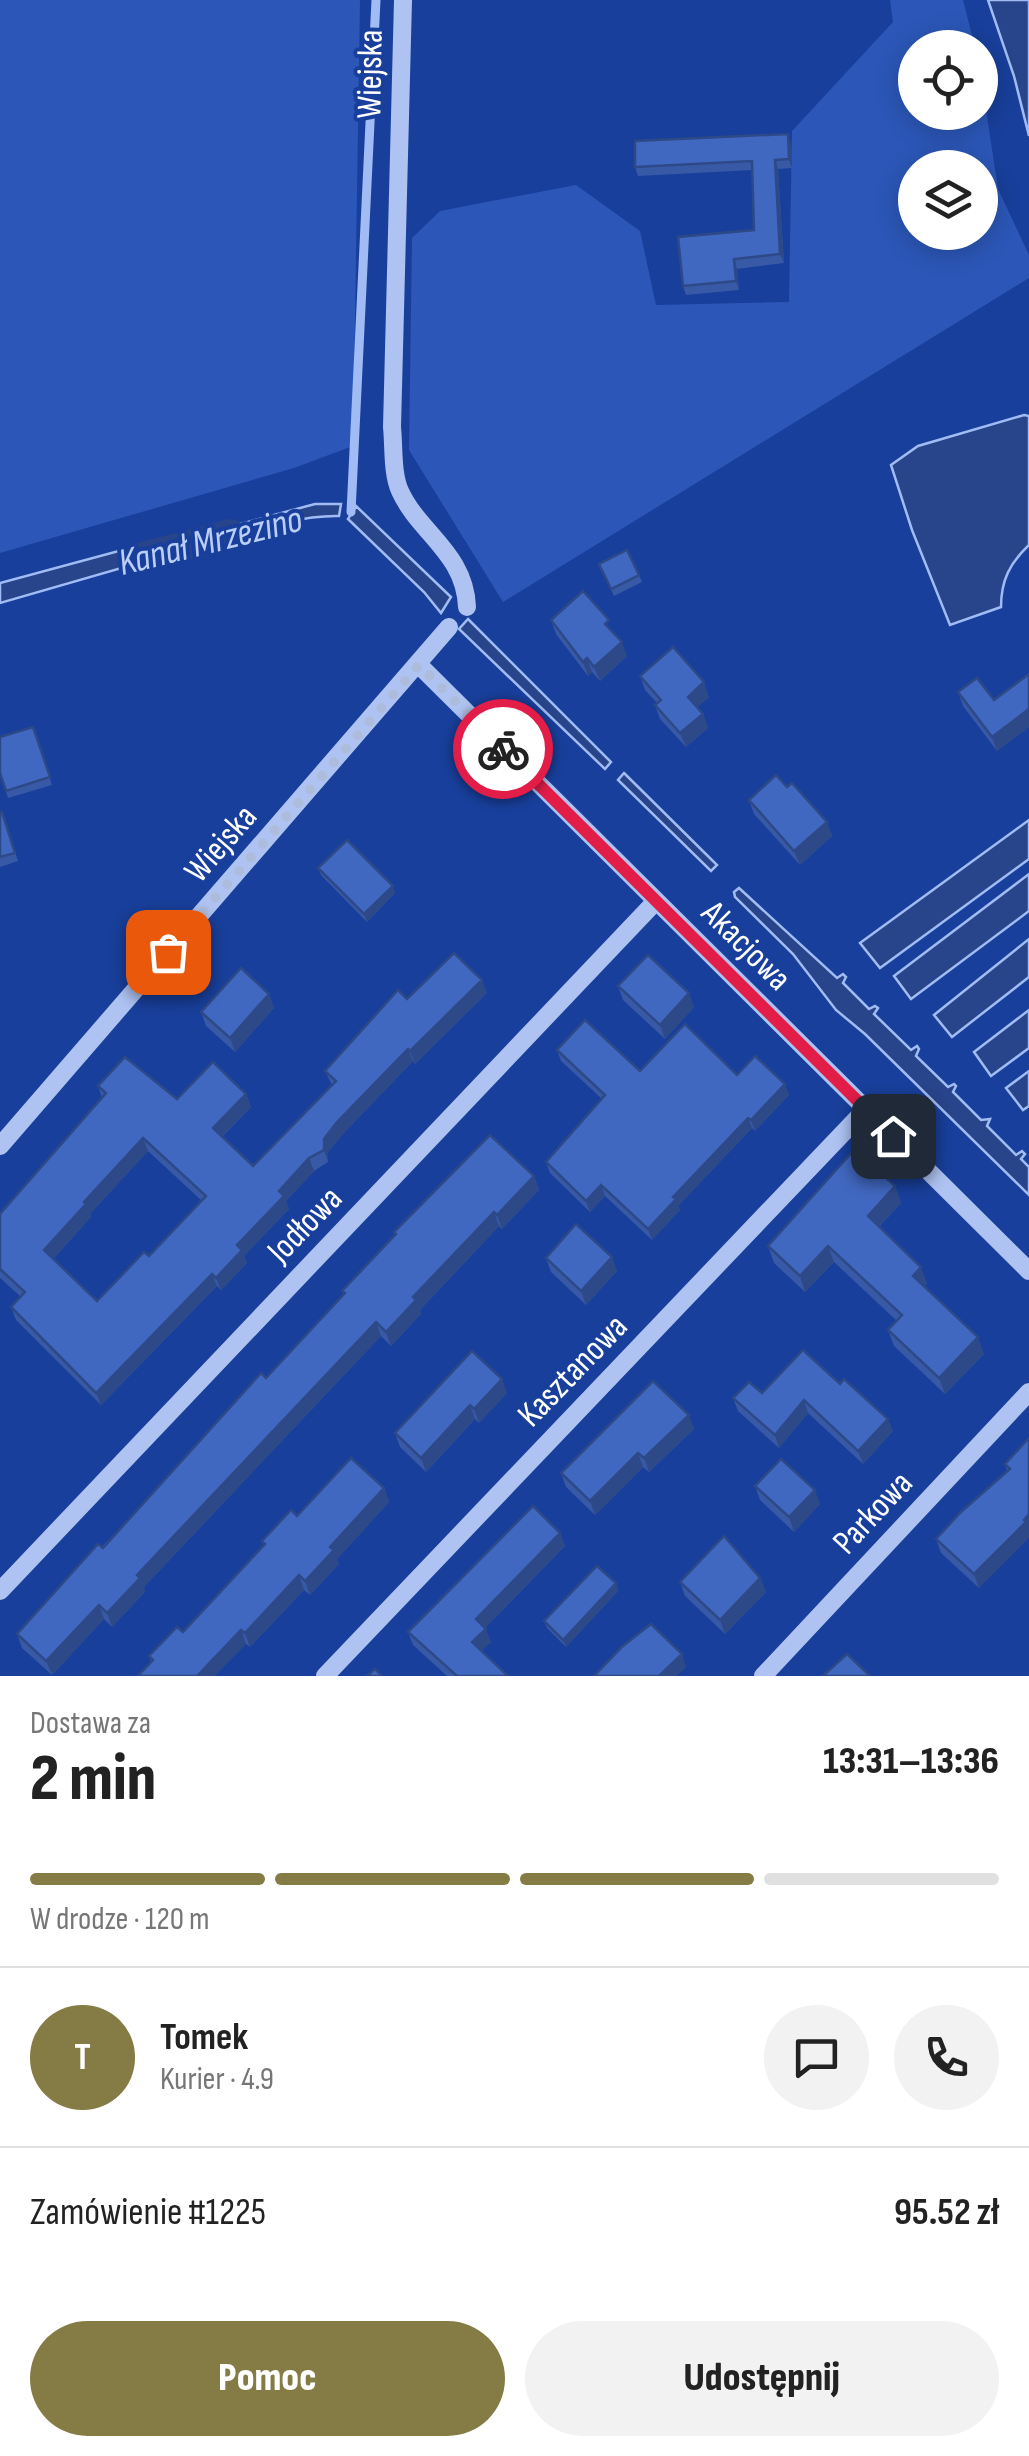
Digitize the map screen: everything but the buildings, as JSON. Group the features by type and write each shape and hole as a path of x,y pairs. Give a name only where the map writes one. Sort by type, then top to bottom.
{"street":[{"name":"Wiejska","path":"403,0 392,428 399,490 456,566 467,607"},
{"name":"Wiejska","path":"0,1146 450,627"},
{"name":"Akacjowa","path":"419,665 1029,1271"},
{"name":"Jodłowa","path":"0,1591 656,901"},
{"name":"Kasztanowa","path":"325,1676 866,1109"},
{"name":"Parkowa","path":"763,1676 1029,1392"}],"shaded area":[{"path":"0,0 360,0 353,446 294,468 0,553"},
{"path":"890,0 963,0 971,30 898,30 898,130 989,130 992,150 898,150 898,250 998,250 998,189 1029,255 1029,278 503,602 409,450 412,238 440,211 576,185 640,231 656,305 789,302 792,131 893,22"}],"water":[{"path":"988,0 1029,0 1029,136 1014,76"},
{"path":"1029,416 1029,545 1008,573 1001,607 950,625 891,465 918,446"},
{"path":"315,504 341,504 339,516 283,523 191,549 188,538"},
{"path":"356,506 451,597 441,613 348,519"},
{"path":"152,542 172,543 177,552 0,603 0,583"},
{"path":"468,619 611,762 605,769 459,629"},
{"path":"624,773 717,865 711,871 618,780"},
{"path":"1029,820 1029,859 880,968 860,943"},
{"path":"1029,874 1029,911 911,999 894,976"},
{"path":"739,888 837,978 843,974 843,983 869,1009 878,1008 874,1014 911,1050 917,1046 916,1056 948,1087 954,1084 953,1092 981,1120 990,1119 987,1126 1016,1155 1022,1151 1025,1154 1021,1159 1029,1167 1029,1195 836,1010 793,954 735,897"},
{"path":"1029,939 1029,977 952,1037 934,1015"},
{"path":"1029,1010 1029,1048 991,1076 974,1052"},
{"path":"1029,1071 1029,1106 1023,1110 1006,1088"}],"waterway":[{"path":"351,512 376,0"},
{"name":"Kanał Mrzezino","path":"139,558 230,534"}],"way so far":[{"path":"168,952 419,665 503,749"}],"route":[{"path":"503,749 893,1136"}]}
